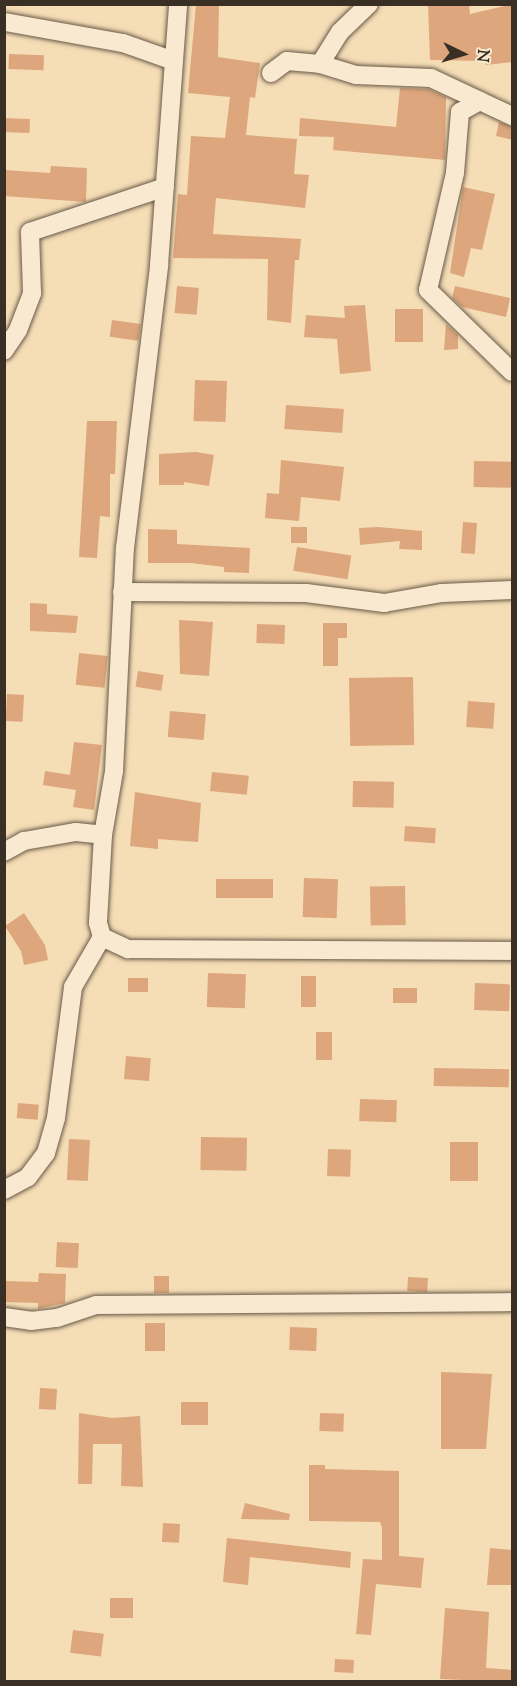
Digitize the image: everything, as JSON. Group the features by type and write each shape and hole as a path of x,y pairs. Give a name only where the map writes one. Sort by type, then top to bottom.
{"street":[{"path":"4,1190 28,1177 46,1153 56,1118 73,987 102,937 98,923 103,835 114,771 122,592 165,187 178,4"},
{"path":"320,64 340,32 369,4"},
{"path":"5,22 123,43 174,61"},
{"path":"271,73 287,61 320,64 356,75 431,78 513,116"},
{"path":"480,101 460,112 455,173 428,290 513,372"},
{"path":"4,351 18,330 32,293 30,232 165,187"},
{"path":"122,592 306,593 384,603 442,593 513,590"},
{"path":"4,852 24,841 76,832 103,835"},
{"path":"102,937 128,949 157,950 513,951"},
{"path":"4,1317 31,1321 57,1318 96,1305 513,1302"}],"building":[{"path":"196,4 219,4 218,57 260,63 255,98 250,97 246,135 297,139 294,174 309,175 305,208 216,198 213,234 301,239 299,260 295,260 291,323 267,320 268,259 173,258 178,194 187,195 191,136 225,138 230,97 188,93"},
{"path":"428,4 469,4 470,14 513,4 513,62 486,65 485,61 430,60"},
{"path":"9,54 44,55 43,70 8,69"},
{"path":"400,88 428,89 446,97 445,160 333,150 334,137 299,136 300,118 396,127"},
{"path":"4,118 30,119 29,133 4,132"},
{"path":"499,122 513,127 513,140 496,136"},
{"path":"51,166 87,168 86,202 4,196 4,170 50,173"},
{"path":"463,187 495,194 482,250 471,248 464,277 450,273"},
{"path":"177,286 199,288 197,315 175,313"},
{"path":"455,286 510,298 506,317 462,307 452,298"},
{"path":"365,305 371,371 340,374 337,339 304,337 306,315 345,318 344,306"},
{"path":"395,309 423,309 423,342 395,342"},
{"path":"112,320 141,324 138,341 110,337"},
{"path":"446,324 458,335 458,349 444,350"},
{"path":"195,380 227,381 226,422 194,421"},
{"path":"286,405 344,409 342,433 284,429"},
{"path":"87,421 117,421 115,474 110,474 110,517 100,516 97,558 79,557"},
{"path":"196,452 214,455 209,486 184,482 184,485 159,485 159,454"},
{"path":"281,460 344,467 340,501 301,497 299,521 265,518 267,493 279,494"},
{"path":"474,461 512,462 512,488 474,487"},
{"path":"463,522 477,523 475,554 461,553"},
{"path":"291,527 307,527 307,543 291,543"},
{"path":"378,527 422,531 422,550 399,549 400,541 360,545 359,528"},
{"path":"148,529 177,530 177,544 250,548 249,573 224,572 224,567 191,563 148,563"},
{"path":"297,547 351,556 348,579 293,571"},
{"path":"30,603 47,604 47,614 78,616 76,633 30,631"},
{"path":"179,620 213,622 209,676 180,674"},
{"path":"323,623 347,623 347,638 338,638 338,666 323,666"},
{"path":"257,624 285,625 284,644 256,643"},
{"path":"79,653 108,656 104,688 76,685"},
{"path":"138,671 164,675 161,691 135,687"},
{"path":"413,677 414,745 350,746 349,678"},
{"path":"7,694 24,695 23,722 6,721"},
{"path":"468,701 495,703 493,729 466,727"},
{"path":"170,711 206,714 204,740 168,737"},
{"path":"74,742 102,745 94,810 73,807 76,790 43,785 45,771 70,775"},
{"path":"212,772 249,776 247,795 210,791"},
{"path":"353,781 394,782 394,808 353,807"},
{"path":"135,792 201,803 198,842 158,839 158,849 130,846"},
{"path":"405,826 436,828 435,843 404,841"},
{"path":"304,878 338,879 337,918 303,917"},
{"path":"216,879 273,879 273,898 216,898"},
{"path":"405,886 406,925 371,926 370,887"},
{"path":"24,913 45,945 48,960 24,965 21,951 5,926"},
{"path":"208,973 246,974 245,1008 207,1007"},
{"path":"301,976 316,976 316,1007 301,1007"},
{"path":"128,978 148,978 148,992 128,992"},
{"path":"475,983 510,984 509,1011 474,1010"},
{"path":"393,988 417,988 417,1003 393,1003"},
{"path":"316,1032 332,1032 332,1060 316,1060"},
{"path":"126,1056 151,1058 149,1081 124,1079"},
{"path":"434,1068 509,1069 509,1087 434,1086"},
{"path":"360,1099 397,1100 396,1122 359,1121"},
{"path":"18,1103 39,1105 38,1120 17,1118"},
{"path":"201,1137 247,1138 246,1171 200,1170"},
{"path":"69,1139 90,1140 88,1181 67,1180"},
{"path":"450,1142 478,1142 478,1181 450,1181"},
{"path":"328,1149 351,1150 350,1177 327,1176"},
{"path":"57,1242 79,1243 78,1268 56,1267"},
{"path":"39,1273 66,1274 65,1303 38,1309 38,1303 4,1302 4,1281 38,1282"},
{"path":"154,1276 169,1276 169,1293 154,1293"},
{"path":"408,1277 428,1278 427,1292 407,1291"},
{"path":"145,1323 165,1323 165,1351 145,1351"},
{"path":"290,1327 317,1328 316,1351 289,1350"},
{"path":"441,1372 492,1374 486,1449 441,1449"},
{"path":"40,1388 57,1389 56,1410 39,1409"},
{"path":"181,1402 208,1402 208,1425 181,1425"},
{"path":"79,1413 112,1418 140,1416 143,1487 121,1486 122,1444 93,1444 92,1484 78,1484"},
{"path":"320,1413 344,1414 343,1432 319,1431"},
{"path":"309,1465 325,1465 325,1469 399,1471 399,1556 424,1558 421,1588 376,1584 371,1635 356,1634 363,1559 382,1560 380,1522 309,1521"},
{"path":"245,1503 290,1514 289,1520 241,1519"},
{"path":"163,1523 180,1524 179,1543 162,1542"},
{"path":"227,1538 351,1552 350,1568 250,1557 248,1585 223,1582"},
{"path":"490,1548 513,1550 513,1585 487,1585"},
{"path":"110,1598 133,1598 133,1618 110,1618"},
{"path":"445,1608 489,1612 486,1668 513,1670 513,1682 440,1679"},
{"path":"73,1630 104,1634 101,1657 70,1653"},
{"path":"335,1659 354,1660 353,1673 334,1672"}]}
